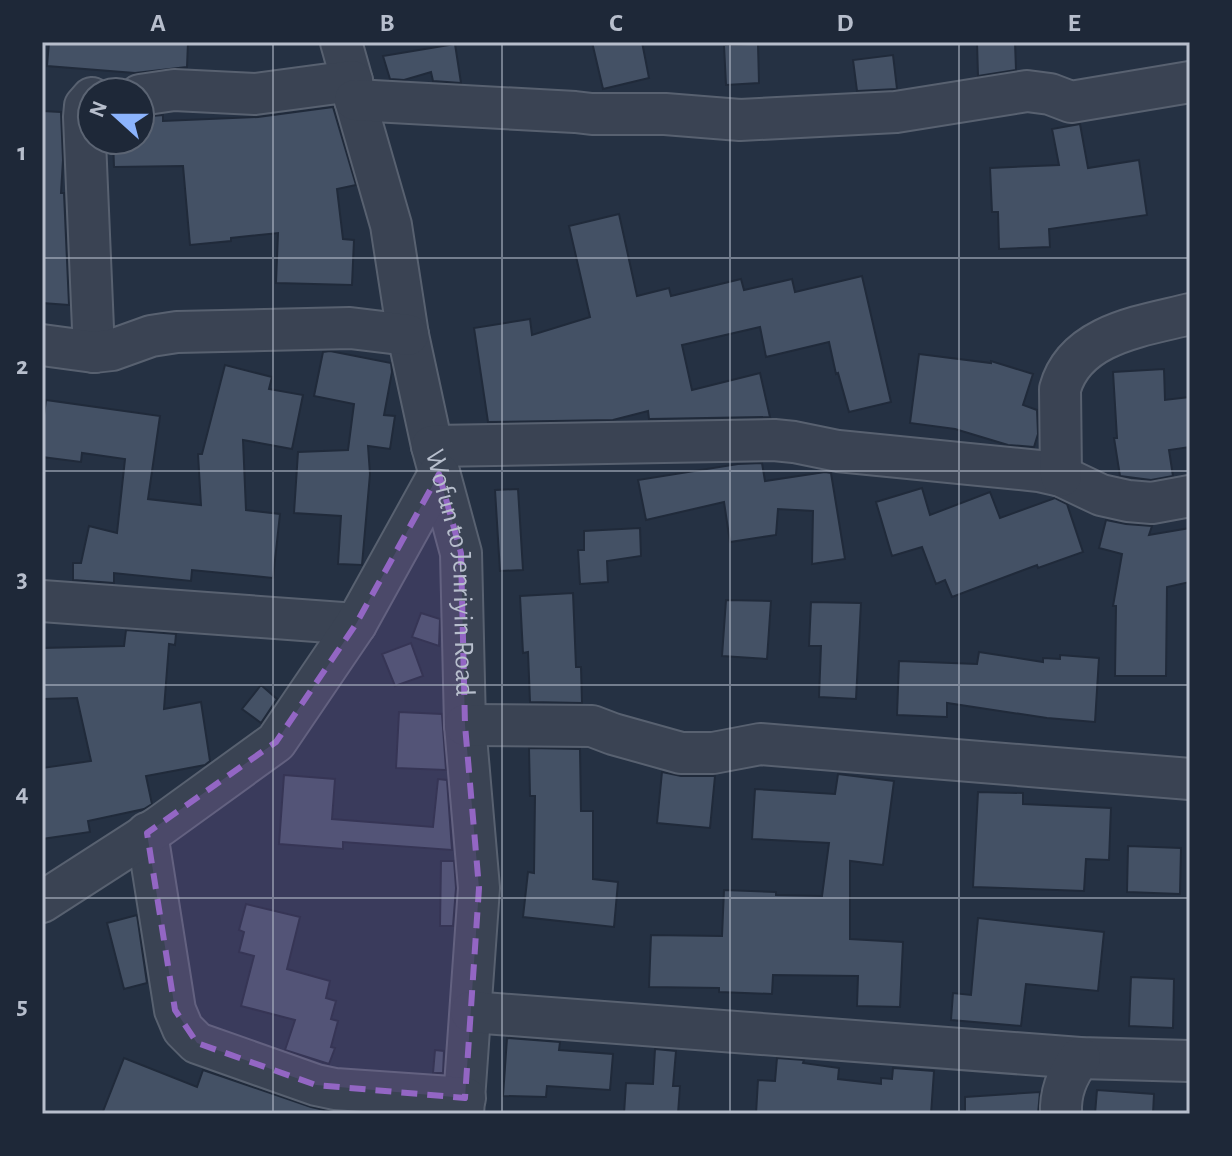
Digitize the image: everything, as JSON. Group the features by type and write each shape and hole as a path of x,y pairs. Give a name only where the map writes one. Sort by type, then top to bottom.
{"street":[{"name":"Wofun to Jenriyin Road","path":"341,42 391,225 408,335 435,460 461,553 465,725 479,888 464,1106"},
{"path":"156,93 174,90 255,94 353,90 592,114 665,114 740,120 896,112 1027,91 1050,94 1071,102 1190,82"},
{"path":"86,156 94,352"},
{"path":"1061,476 1060,389 1073,362 1091,346 1128,330 1190,314"},
{"path":"42,345 94,352 177,332 350,328 408,335"},
{"path":"42,902 160,826 276,742 356,624 435,460 774,440 838,451 1039,471 1061,476 1101,495 1128,501 1152,503 1190,496"},
{"path":"42,601 356,624"},
{"path":"465,725 592,726 681,753 713,753 760,744 1190,779"},
{"path":"147,833 175,1010 183,1029 197,1043 316,1085 464,1106"},
{"path":"471,1012 1080,1058 1190,1061"},
{"path":"1061,1114 1060,1102 1067,1076 1080,1058"}],"highlighted area":[{"path":"439,474 461,553 465,725 479,888 465,1098 316,1085 197,1043 175,1010 147,833 276,742 356,624"}],"building":[{"path":"49,42 188,42 187,67 135,73 47,66"},
{"path":"592,42 642,42 649,78 603,89"},
{"path":"977,42 1015,42 1016,70 978,76"},
{"path":"455,44 461,83 433,81 431,72 404,80 390,79 383,56"},
{"path":"758,44 759,83 726,85 724,45"},
{"path":"893,55 897,89 857,91 853,60"},
{"path":"333,107 356,185 337,189 343,239 354,240 352,285 276,283 278,233 190,245 183,166 114,167 114,156 156,156 156,116 163,115 163,121 258,117"},
{"path":"42,111 61,112 61,193 64,193 69,305 42,303"},
{"path":"1080,124 1088,168 1139,160 1147,215 1049,229 1050,247 999,249 998,212 992,212 990,168 1059,165 1052,129"},
{"path":"619,214 637,296 669,288 671,296 741,279 744,290 792,279 795,292 862,276 891,402 849,412 829,342 766,357 760,327 682,345 692,390 760,373 770,417 649,419 648,411 613,420 488,422 474,328 530,319 532,335 590,317 569,226"},
{"path":"323,352 391,363 384,415 395,416 390,449 368,446 370,474 362,565 338,564 341,516 294,513 298,452 348,450 354,404 314,396"},
{"path":"919,354 991,361 1033,374 1023,405 1037,410 1038,434 1034,447 1008,445 955,429 910,423"},
{"path":"225,365 272,377 269,389 303,395 292,449 243,440 246,510 280,514 273,578 192,570 191,581 114,573 114,583 73,580 73,563 81,563 89,526 117,533 125,459 82,453 81,462 42,457 46,400 160,416 148,499 201,505 198,454 202,454"},
{"path":"1164,369 1165,400 1190,397 1190,447 1169,450 1173,476 1151,480 1120,476 1114,438 1117,438 1113,372"},
{"path":"762,463 765,481 831,473 845,559 812,564 813,511 778,509 776,535 730,542 724,502 646,520 638,480"},
{"path":"922,488 930,515 990,492 1000,518 1055,498 1067,504 1083,552 1038,568 1037,565 952,597 945,580 936,584 922,547 892,556 876,502"},
{"path":"518,489 523,570 500,571 495,490"},
{"path":"1106,520 1152,526 1149,535 1190,528 1190,582 1167,587 1166,676 1115,676 1116,606 1113,606 1122,554 1099,548"},
{"path":"640,528 641,556 607,561 608,582 580,584 578,550 584,550 584,531"},
{"path":"573,593 576,667 581,667 582,703 530,702 528,652 523,653 520,596"},
{"path":"726,600 771,601 767,659 722,656"},
{"path":"811,602 861,603 856,699 819,697 821,646 809,646"},
{"path":"421,613 440,619 439,646 412,637"},
{"path":"126,630 176,634 175,645 169,644 164,709 201,702 210,761 205,765 146,776 152,804 144,809 88,821 90,832 42,839 42,768 91,761 77,698 42,699 42,648 124,646"},
{"path":"411,643 423,676 395,686 382,654"},
{"path":"979,652 1043,662 1043,658 1060,659 1060,655 1099,658 1095,722 947,703 947,717 897,715 899,661 977,664"},
{"path":"261,685 277,699 261,723 242,709"},
{"path":"399,712 442,714 446,770 396,768"},
{"path":"529,748 580,749 581,811 593,811 593,879 618,882 614,927 523,917 528,872 534,873 535,796 530,796"},
{"path":"662,772 681,776 715,776 710,828 657,823"},
{"path":"838,774 894,781 883,865 850,861 850,939 903,942 900,1007 857,1006 858,976 773,975 772,994 719,992 719,988 649,987 651,935 722,936 724,890 822,896 829,843 752,839 755,789 835,794"},
{"path":"284,775 335,779 332,819 433,827 438,779 447,780 452,850 343,842 343,849 279,844"},
{"path":"978,792 1023,793 1023,804 1111,808 1109,860 1086,859 1084,891 973,887"},
{"path":"1128,846 1181,848 1180,894 1127,892"},
{"path":"441,861 454,861 456,888 453,926 440,926"},
{"path":"246,904 300,917 287,969 330,981 326,998 336,1001 331,1019 338,1021 331,1047 335,1048 329,1064 285,1050 295,1020 241,1006 254,956 239,952 244,932 239,930"},
{"path":"137,915 147,983 124,989 107,923"},
{"path":"978,918 1104,932 1098,991 1026,984 1021,1026 951,1020 953,993 971,995"},
{"path":"1131,977 1174,979 1173,1028 1129,1026"},
{"path":"507,1038 560,1042 559,1050 613,1054 610,1090 547,1086 546,1097 503,1096"},
{"path":"655,1049 676,1051 673,1086 680,1086 678,1114 624,1114 626,1083 653,1084"},
{"path":"435,1050 444,1051 443,1073 433,1073"},
{"path":"124,1058 197,1087 203,1070 311,1107 363,1114 102,1114"},
{"path":"777,1058 839,1068 838,1079 881,1084 881,1078 892,1079 893,1068 934,1071 931,1114 756,1114 758,1080 775,1081"},
{"path":"1097,1090 1154,1094 1153,1114 1095,1114"},
{"path":"1040,1092 1038,1114 965,1114 965,1097"}]}
